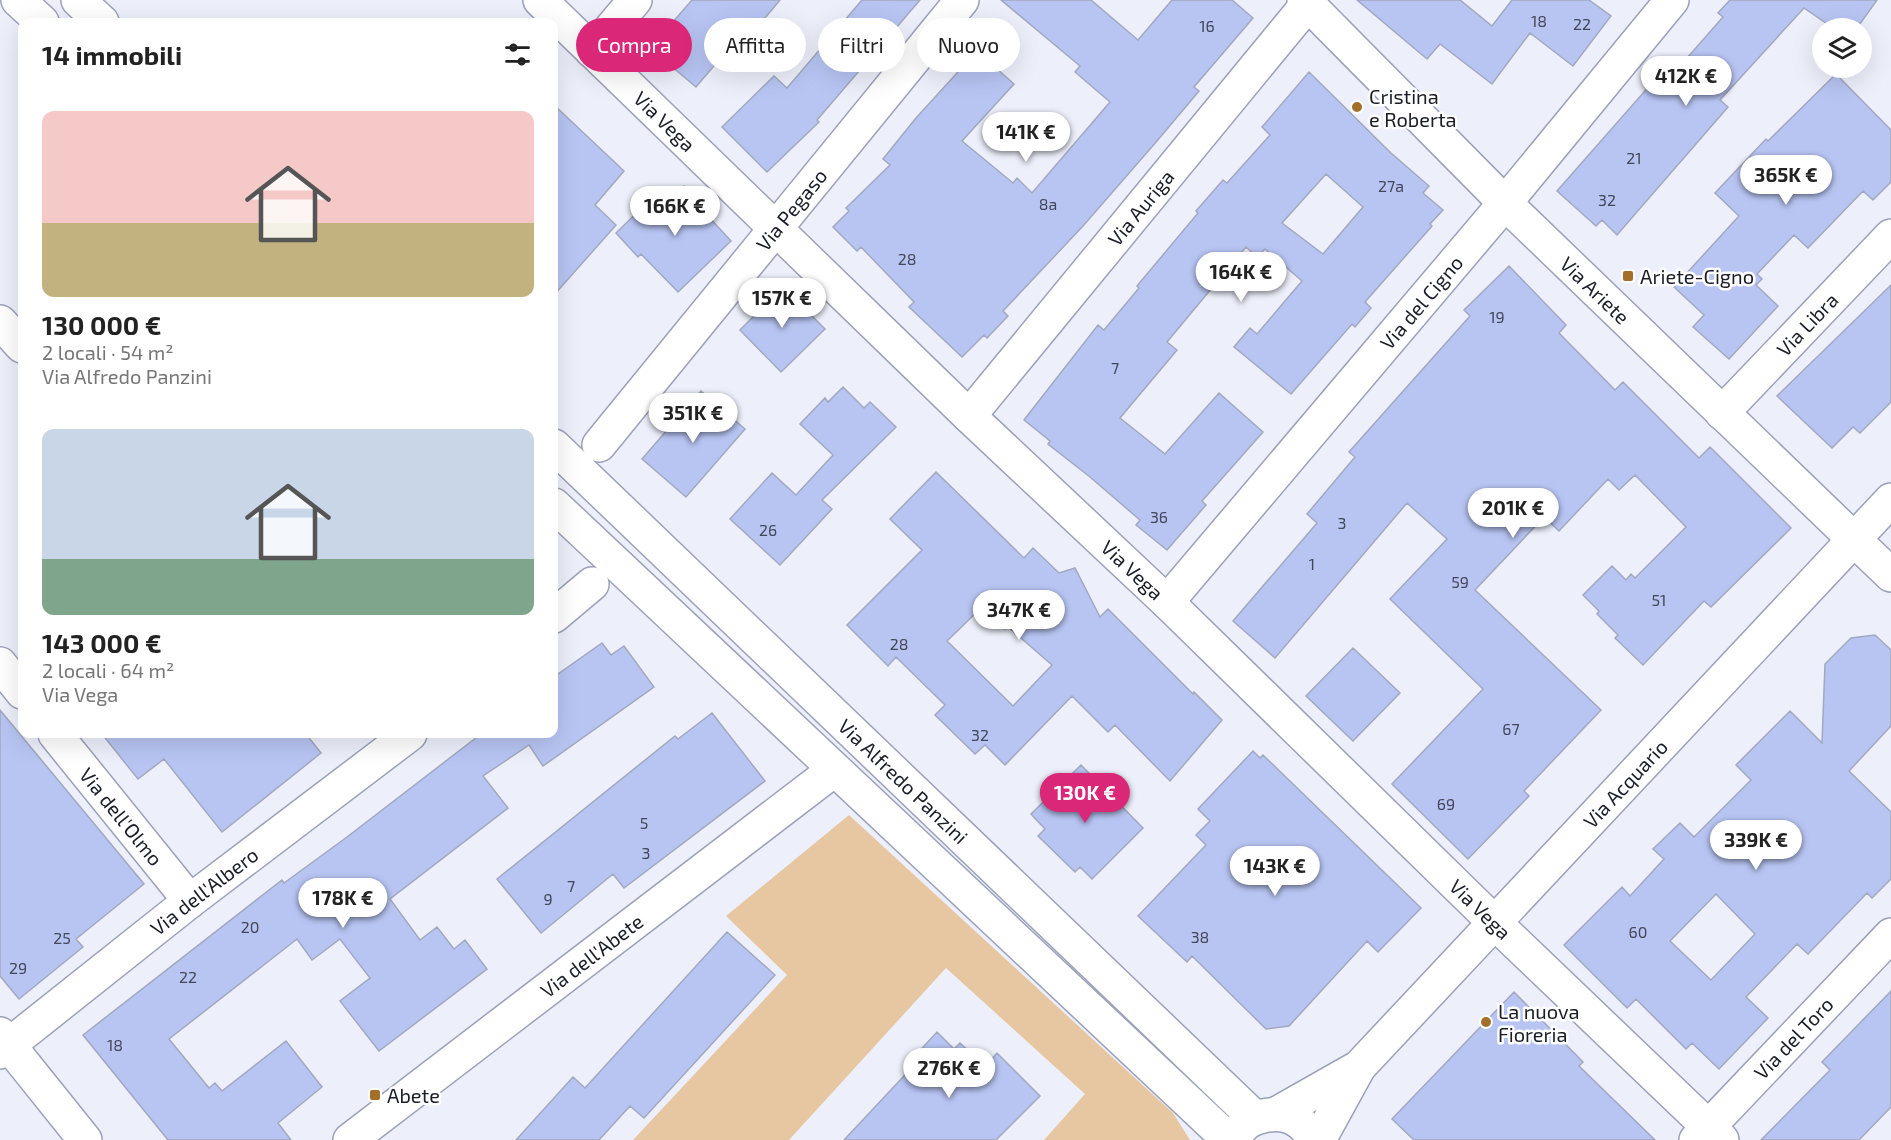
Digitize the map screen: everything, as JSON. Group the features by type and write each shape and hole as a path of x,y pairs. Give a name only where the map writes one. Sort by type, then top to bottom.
{"street":[{"path":"18,0 38,18"},
{"path":"78,0 98,18"},
{"name":"Via Vega","path":"540,0 576,35"},
{"path":"620,18 635,0"},
{"name":"Via Pegaso","path":"599,445 962,0"},
{"name":"Via del Cigno","path":"1167,602 1505,203 1672,0"},
{"name":"Via Ariete","path":"1308,1 1505,203 1891,575"},
{"name":"Via Auriga","path":"969,416 1308,1"},
{"name":"Via Vega","path":"614,72 969,416 1167,602 1709,1136"},
{"name":"Via Libra","path":"1722,413 1891,236"},
{"path":"0,322 18,342"},
{"name":"Via Alfredo Panzini","path":"558,450 1248,1128"},
{"name":"Via Acquario","path":"1317,1140 1359,1067 1891,500"},
{"name":"Via Alfredo Panzini","path":"558,509 834,770 1248,1128"},
{"path":"558,613 592,584"},
{"path":"0,664 18,688"},
{"name":"Via dell'Olmo","path":"58,738 190,901"},
{"name":"Via dell'Albero","path":"3,1044 190,901 393,739"},
{"name":"Via dell'Abete","path":"350,1140 834,770"},
{"name":"Via del Toro","path":"1709,1136 1891,935"},
{"path":"3,1044 84,1140"},
{"name":"Via Acquario","path":"1248,1128 1359,1067"},
{"name":"Via Alfredo Panzini","path":"1248,1128 1292,1117 1306,1127 1317,1140"}],"shaded area":[{"path":"849,815 1173,1113 1190,1140 1044,1140 1085,1094 946,968 789,1140 633,1140 787,975 726,916"}],"building":[{"path":"692,0 780,0 765,18 704,18 704,72 709,72 696,87 678,72 692,72 692,18 676,18"},
{"path":"862,0 920,0 905,18 847,18"},
{"path":"1001,0 1091,0 1138,40 1172,0 1232,0 1253,18 1194,87 1199,91 1157,141 1083,226 1003,311 1008,316 987,338 984,335 962,357 909,307 914,302 861,247 857,251 833,227 849,211 846,208 890,165 883,159 958,72 1001,72 1014,84 962,141 1013,183 1017,178 1032,193 1110,102 1075,72 1080,66"},
{"path":"1357,0 1460,0 1492,26 1512,0 1589,0 1611,16 1573,66 1530,33 1492,84 1440,44 1427,59"},
{"path":"1730,0 1877,0 1864,18 1818,18 1804,8 1720,100 1728,107 1617,235 1602,220 1596,226 1557,191 1673,59 1680,66 1723,17 1718,13"},
{"path":"818,52 818,72 858,72 817,120 819,122 767,172 722,127 774,76 787,88 801,72 806,72 806,66"},
{"path":"1309,72 1391,153 1429,186 1423,193 1443,210 1430,224 1432,226 1365,302 1371,308 1355,327 1352,324 1291,394 1234,347 1250,328 1257,334 1302,281 1265,249 1257,257 1246,247 1167,342 1177,350 1120,418 1165,454 1219,393 1263,432 1202,501 1206,505 1167,550 1136,525 1140,520 1048,444 1050,441 1024,420 1098,325 1104,330 1139,288 1137,286 1198,213 1196,211 1223,180 1227,183 1270,135 1262,127","holes":["1326,174 1363,207 1323,254 1282,223"]},
{"path":"1832,78 1840,78 1891,130 1891,182 1873,200 1863,191 1808,248 1794,235 1757,274 1762,279 1756,285 1778,306 1729,359 1693,327 1704,315 1674,287 1739,216 1715,193 1766,139 1768,141"},
{"path":"558,109 624,171 595,205 616,225 558,290"},
{"path":"684,186 709,212 707,215 731,241 678,292 641,254 638,257 616,233 652,198 662,207"},
{"path":"1509,266 1566,325 1559,333 1615,390 1623,382 1699,458 1710,447 1791,528 1711,607 1704,601 1643,665 1615,638 1618,635 1597,614 1599,611 1583,595 1612,566 1626,580 1631,574 1635,578 1686,527 1635,475 1619,490 1608,479 1559,531 1544,517 1475,590 1601,710 1524,791 1529,796 1468,859 1392,784 1483,689 1390,599 1447,539 1407,503 1275,658 1233,621 1317,523 1307,514 1355,457 1349,452 1470,316 1464,310"},
{"path":"1891,285 1891,402 1860,433 1853,427 1832,448 1777,396"},
{"path":"783,287 825,329 781,372 740,330"},
{"path":"843,387 864,408 870,402 896,427 822,500 832,509 780,565 730,519 772,473 796,495 833,455 800,424 825,398 828,402"},
{"path":"701,391 745,429 686,497 642,459"},
{"path":"936,472 1024,558 1033,548 1059,573 1075,568 1100,617 1108,609 1222,720 1170,781 1115,725 1108,732 1072,696 1005,765 985,745 975,754 935,715 945,705 896,657 888,666 847,625 922,550 890,519","holes":["982,607 1005,629 1007,626 1052,665 1013,706 947,641"]},
{"path":"1875,635 1891,650 1891,726 1849,771 1891,812 1891,879 1872,898 1867,893 1808,954 1797,944 1746,997 1768,1018 1719,1069 1692,1043 1686,1049 1636,999 1627,1008 1564,945 1622,887 1630,896 1664,859 1653,849 1680,823 1694,837 1751,780 1736,765 1790,711 1822,743 1825,664 1851,638","holes":["1716,894 1755,934 1711,980 1670,941"]},
{"path":"602,643 611,655 624,646 654,687 543,766 529,745 483,776 508,808 390,899 420,940 437,927 454,949 465,940 487,969 379,1051 340,1001 370,978 340,939 312,960 297,939 169,1039 209,1088 215,1083 222,1091 286,1041 322,1087 278,1123 291,1140 168,1140 83,1035 282,880 284,883 347,837 476,738 558,738 558,674"},
{"path":"1353,648 1400,693 1353,741 1306,696"},
{"path":"0,710 18,732 18,738 23,738 144,884 76,939 83,947 19,999 0,976"},
{"path":"712,713 765,781 624,888 613,874 541,933 497,879 675,736 678,739"},
{"path":"105,738 309,738 321,753 222,832 164,759 138,779"},
{"path":"1253,751 1260,758 1263,755 1421,908 1378,952 1367,941 1289,1026 1266,1029 1192,956 1187,962 1138,916 1206,845 1196,835 1210,821 1198,809"},
{"path":"1081,765 1143,828 1092,879 1080,867 1075,872 1038,836 1045,829 1031,814"},
{"path":"727,932 775,975 644,1118 630,1106 599,1140 516,1140 573,1077 585,1088"},
{"path":"1891,991 1891,1107 1859,1140 1761,1140 1830,1070 1822,1062"},
{"path":"1514,992 1583,1062 1579,1066 1655,1140 1414,1140 1392,1119"},
{"path":"937,1032 954,1049 960,1043 979,1061 984,1057 989,1062 997,1053 1040,1096 996,1140 844,1140 918,1061 914,1057"}],"place":[{"name":"Cristina e Roberta","path":"1357,107"},
{"name":"Ariete-Cigno","path":"1628,276"},
{"name":"La nuova Fioreria","path":"1486,1022"},
{"name":"Abete","path":"375,1095"}]}
